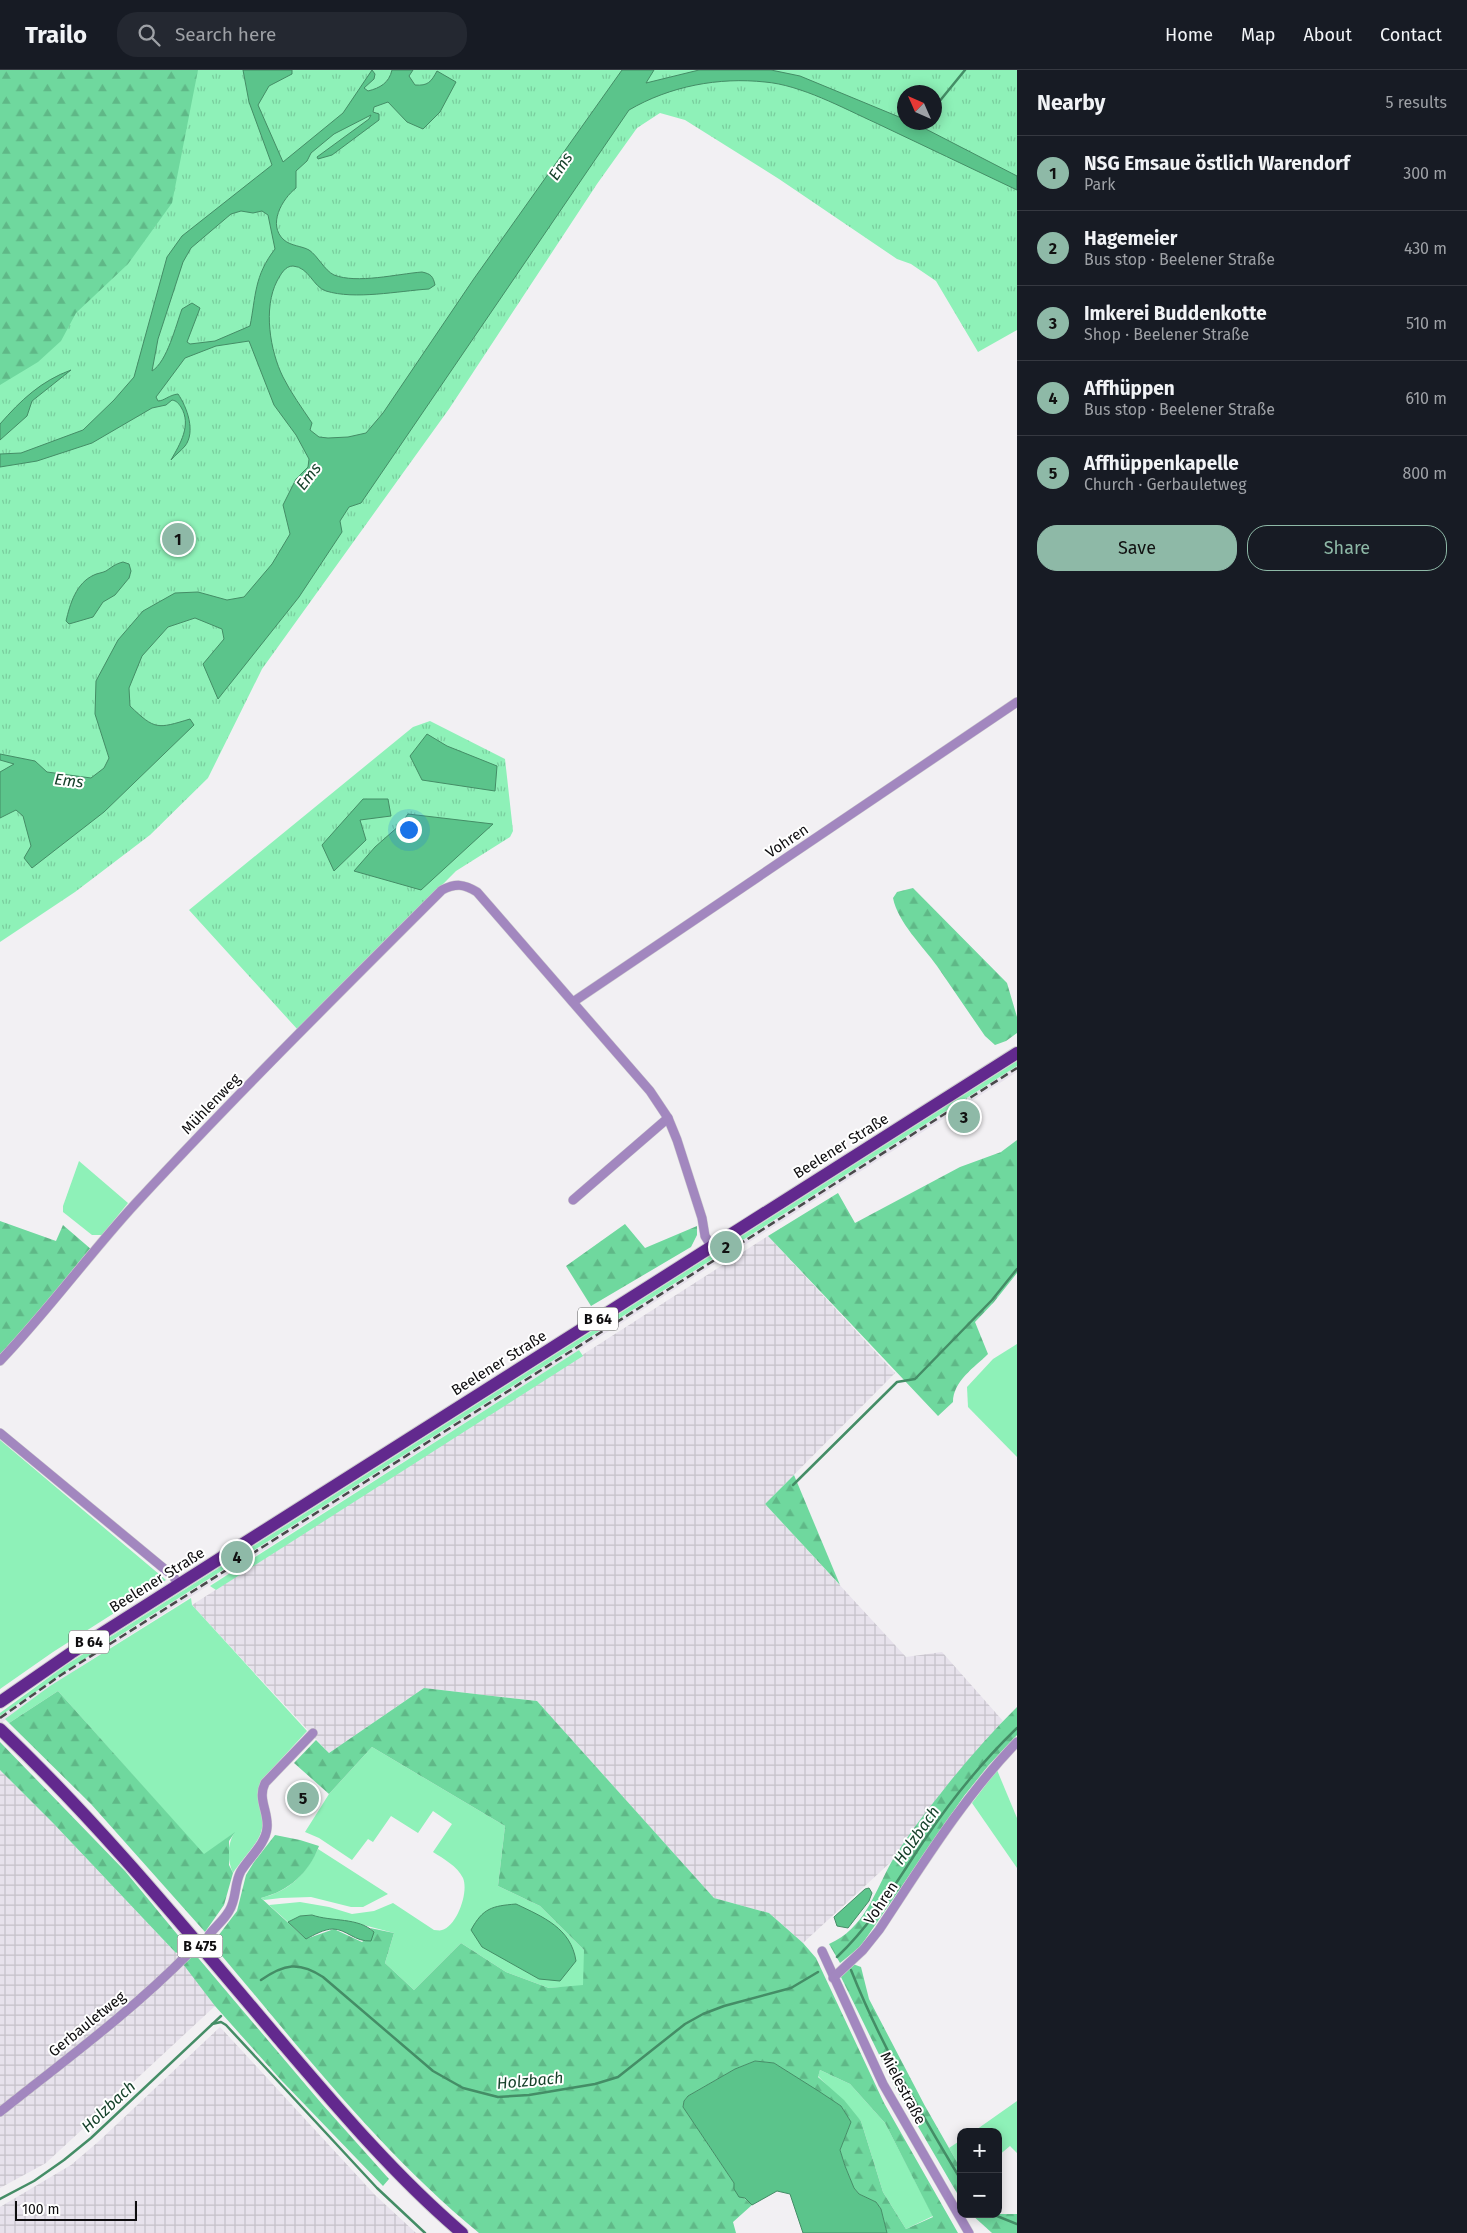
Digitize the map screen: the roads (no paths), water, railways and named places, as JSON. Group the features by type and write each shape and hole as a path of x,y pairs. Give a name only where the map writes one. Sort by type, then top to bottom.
{"main road":[{"name":"Beelener Straße","path":"0,1702 48,1668 1017,1053"},
{"name":"B 475","path":"0,1730 84,1813 330,2098 381,2154 432,2207 462,2233"}],"street":[{"name":"Vohren","path":"573,1002 1017,702"},
{"name":"Mühlenweg","path":"0,1361 134,1205 281,1051 442,890 458,884 468,886 477,892 573,1002"},
{"path":"573,1002 650,1091 668,1118 678,1140 702,1218 705,1236 712,1247"},
{"path":"573,1200 668,1118"},
{"path":"0,1432 173,1576 179,1585"},
{"path":"209,1935 234,1903 239,1874 265,1838 268,1828 260,1792 265,1783 313,1733"},
{"name":"Vohren","path":"833,1978 863,1950 879,1930 967,1799 991,1769 1017,1742"},
{"name":"Mielestraße","path":"822,1951 883,2084 963,2231"},
{"name":"Gerbauletweg","path":"0,2112 165,1978 189,1953"}],"water":[{"name":"Ems","path":"243,70 292,70 292,74 269,86 258,105 283,162 343,113 372,70 375,74 374,79 364,88 368,91 383,84 389,78 392,70 413,70 409,76 415,85 423,85 429,82 437,71 456,82 440,112 423,129 407,122 388,102 374,107 373,112 379,114 379,120 332,155 318,159 317,157 369,119 371,115 334,134 311,153 307,161 296,171 296,188 278,212 277,227 279,234 284,240 309,250 334,275 343,278 365,279 422,272 431,276 435,285 429,289 377,294 337,294 322,289 307,273 298,267 290,266 282,273 273,292 269,316 272,342 278,367 293,395 312,423 310,430 319,437 328,438 348,437 366,433 383,413 473,280 622,70 654,70 646,83 699,70 771,70 800,76 897,116 897,130 928,130 1017,176 1017,190 836,104 807,92 779,84 730,81 695,85 661,95 629,110 361,503 349,507 340,521 342,532 299,597 218,699 203,664 224,639 222,629 195,618 168,627 142,656 129,688 130,706 145,720 157,725 170,725 190,719 194,725 104,812 32,868 24,858 31,846 23,816 16,810 0,818 0,772 14,764 0,760 0,754 35,761 47,772 91,778 104,768 109,758 95,714 96,681 118,640 143,611 175,593 198,592 227,600 244,597 272,564 290,534 283,505 296,479 308,467 309,459 296,435 274,405 249,341 216,346 185,358 156,397 160,401 178,394 189,420 190,434 188,440 171,460 178,448 185,427 184,414 181,407 172,400 166,405 152,408 92,443 37,461 0,467 0,454 21,453 83,430 114,400 134,377 167,257 182,236 272,165 249,102","holes":["241,211 253,213 262,211 268,215 275,249 259,277 250,326 215,341 190,344 187,342 200,308 192,303 182,309 167,352 152,371 158,339 183,262 191,248 231,214"]},
{"path":"71,370 32,401 27,416 0,440 0,424 16,407 32,392 60,374"},
{"path":"123,562 129,564 131,571 129,578 115,595 103,602 93,617 69,624 66,621 70,608 78,589 83,583 94,575"},
{"path":"427,734 447,746 497,766 495,791 422,780 410,756"},
{"path":"363,799 388,799 391,816 360,820 366,840 334,871 322,845"},
{"path":"408,814 493,824 421,890 354,871 375,847 400,825"},
{"path":"869,1888 872,1893 869,1901 848,1928 837,1926 834,1917 865,1889"},
{"path":"516,1904 546,1919 562,1932 568,1940 576,1961 560,1981 539,1979 482,1947 471,1930 484,1913 494,1907"},
{"path":"312,1915 353,1922 368,1927 374,1932 371,1941 360,1940 342,1931 333,1929 323,1931 306,1939 288,1922 300,1916"},
{"path":"755,2061 774,2063 841,2106 851,2122 840,2150 845,2166 854,2188 859,2194 876,2202 881,2209 887,2233 803,2233 790,2194 777,2191 752,2205 745,2198 739,2197 734,2189 734,2183 683,2107 684,2101 688,2096 735,2069"}],"waterway":[{"path":"942,98 965,70"},
{"path":"793,1485 897,1382 915,1379 992,1300 1017,1269"},
{"name":"Holzbach","path":"837,1957 875,1914 958,1793 992,1753 1017,1728"},
{"name":"Holzbach","path":"261,1980 284,1968 292,1966 306,1968 323,1977 433,2071 463,2088 498,2097 529,2095 595,2084 618,2077 685,2024 703,2014 724,2006 791,1988 818,1972"},
{"path":"851,1970 862,1997 902,2077 957,2173"},
{"name":"Holzbach","path":"0,2199 34,2181 91,2138 221,2016"},
{"path":"212,2024 221,2022 226,2025 377,2188 425,2233"},
{"path":"1002,2218 1017,2224"}],"tunnel":[{"path":"189,1953 209,1935"}],"railway":[{"path":"0,1718 61,1675 1017,1068"}],"place":[{"name":"NSG Emsaue östlich Warendorf","path":"178,539"},
{"name":"Imkerei Buddenkotte","path":"964,1117"},
{"name":"Hagemeier","path":"726,1247"},
{"name":"Affhüppen","path":"237,1557"},
{"name":"Affhüppenkapelle","path":"303,1798"}]}
